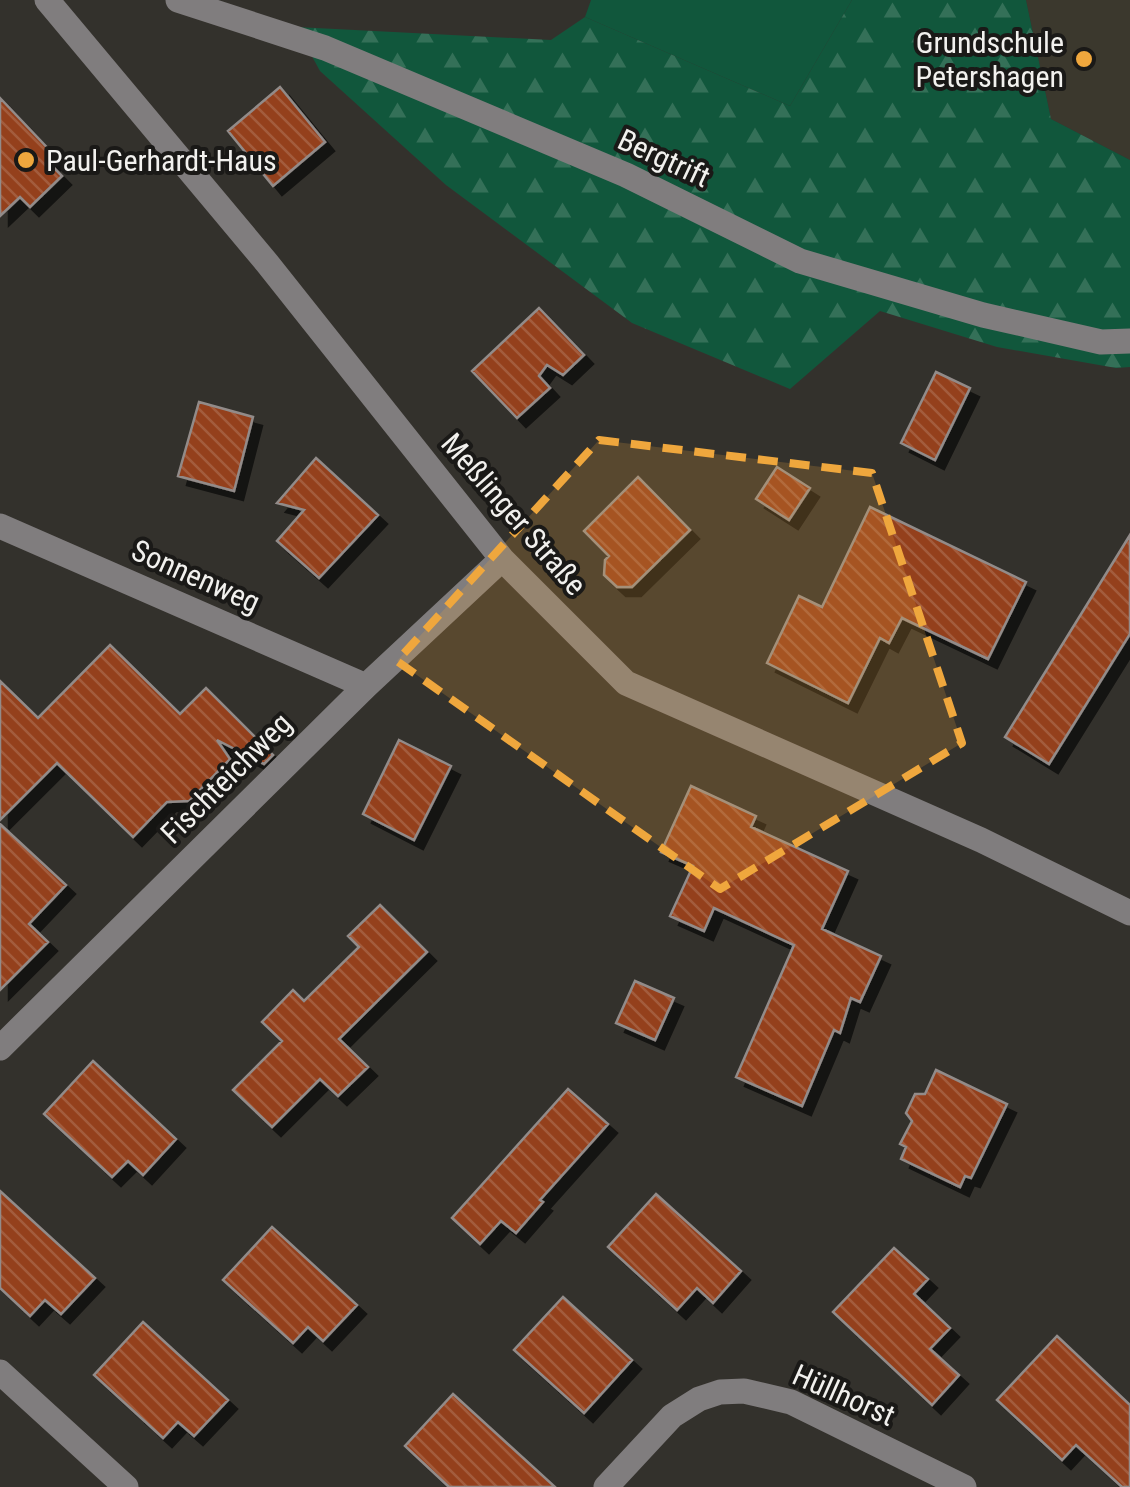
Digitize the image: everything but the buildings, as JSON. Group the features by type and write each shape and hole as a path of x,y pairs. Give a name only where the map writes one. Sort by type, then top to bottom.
{"street":[{"name":"Meßlinger Straße","path":"47,0 267,263 502,559 626,683 981,840 1130,913"},
{"name":"Bergtrift","path":"178,0 343,56 626,175 800,261 983,316 1101,342 1130,341"},
{"name":"Sonnenweg","path":"0,526 366,686"},
{"name":"Fischteichweg","path":"0,1048 366,686 502,559"},
{"path":"0,1372 126,1487"},
{"name":"Hüllhorst","path":"606,1487 672,1416 710,1396 744,1391 792,1402 964,1487"}],"highlighted area":[{"path":"599,440 872,473 962,743 720,889 397,661"}],"shaded area":[{"name":"Grundschule Petershagen","path":"1026,0 1130,0 1130,160 1051,119"}],"green space":[{"path":"591,0 852,0 790,106 585,17"},
{"path":"852,0 1026,0 1051,119 1130,160 1130,367 1116,368 997,347 880,311 790,389 632,323 446,185 320,71 296,27 551,40 585,17 790,106"}],"place":[{"name":"Grundschule Petershagen","path":"1084,59"},
{"name":"Paul-Gerhardt-Haus","path":"26,160"}]}
